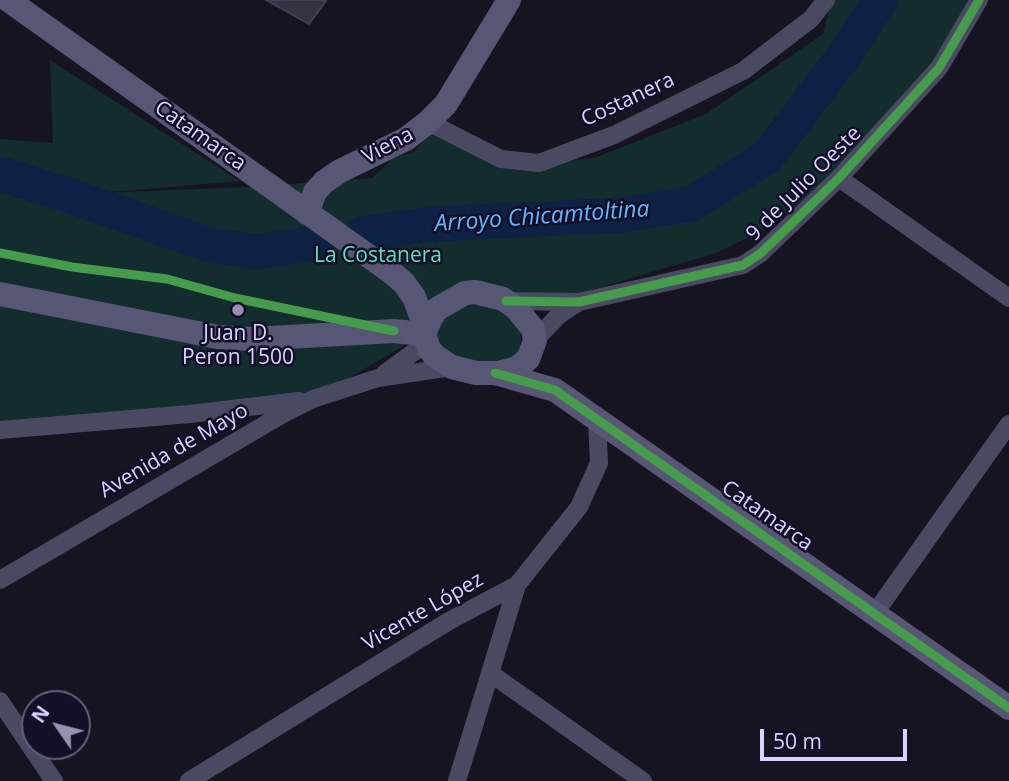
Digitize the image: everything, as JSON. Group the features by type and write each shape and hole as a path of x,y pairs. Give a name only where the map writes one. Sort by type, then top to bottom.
{"street":[{"name":"Catamarca","path":"9,0 391,272 404,283 414,297 426,334"},
{"name":"Viena","path":"307,213 315,191 324,182 340,170 406,139 446,104 509,0"},
{"name":"Costanera","path":"428,122 501,159 539,163 614,135 743,71 811,19 826,0"},
{"name":"9 de Julio Oeste","path":"506,301 579,302 743,265 761,253 839,178 939,68 979,0"},
{"path":"839,178 1009,298"},
{"name":"Catamarca","path":"391,272 421,287 441,292 465,293"},
{"path":"534,342 528,359 517,368 495,373 476,373 452,367 435,356 429,349 426,334 430,318 440,306 465,293 491,295 506,301 533,329 534,342 555,390"},
{"path":"0,294 218,337 253,339 394,331 426,334"},
{"name":"9 de Julio Oeste","path":"534,342 559,315 579,302"},
{"name":"Avenida de Mayo","path":"378,378 418,349 426,334"},
{"name":"Avenida de Mayo","path":"0,580 313,399 378,378 452,367"},
{"name":"Catamarca","path":"495,373 555,390 1009,708"},
{"path":"0,430 190,414 313,399"},
{"name":"Vicente López","path":"190,781 449,621 517,585 579,507 599,463 597,419"},
{"path":"875,613 1009,424"},
{"path":"457,781 517,585"},
{"path":"490,673 643,781"},
{"path":"0,701 54,781"}],"green space":[{"name":"La Costanera","path":"835,0 975,0 937,64 821,187 763,231 713,254 574,295 475,292 424,334 313,399 0,430 0,139 53,143 50,60 240,181 99,193 247,187 372,178 392,159 415,151 430,131 519,169 597,157 706,114 823,34 829,9"},
{"path":"470,301 504,309 521,328 520,350 513,358 484,363 454,356 440,348 434,326"}],"building":[{"path":"266,0 323,0 326,1 309,24"}],"waterway":[{"name":"Arroyo Chicamtoltina","path":"363,234 431,224 623,215 692,204 768,156 843,57 880,0"},
{"name":"Arroyo Chicamtoltina","path":"0,174 209,245 257,252 317,243"}],"cycle path":[{"path":"506,301 579,302 743,265 761,253 839,178 939,68 979,0"},
{"path":"0,253 72,267 167,279 235,298 394,331"},
{"path":"495,373 555,390 1009,708"}],"place":[{"name":"Juan D. Peron 1500","path":"238,310"}]}
